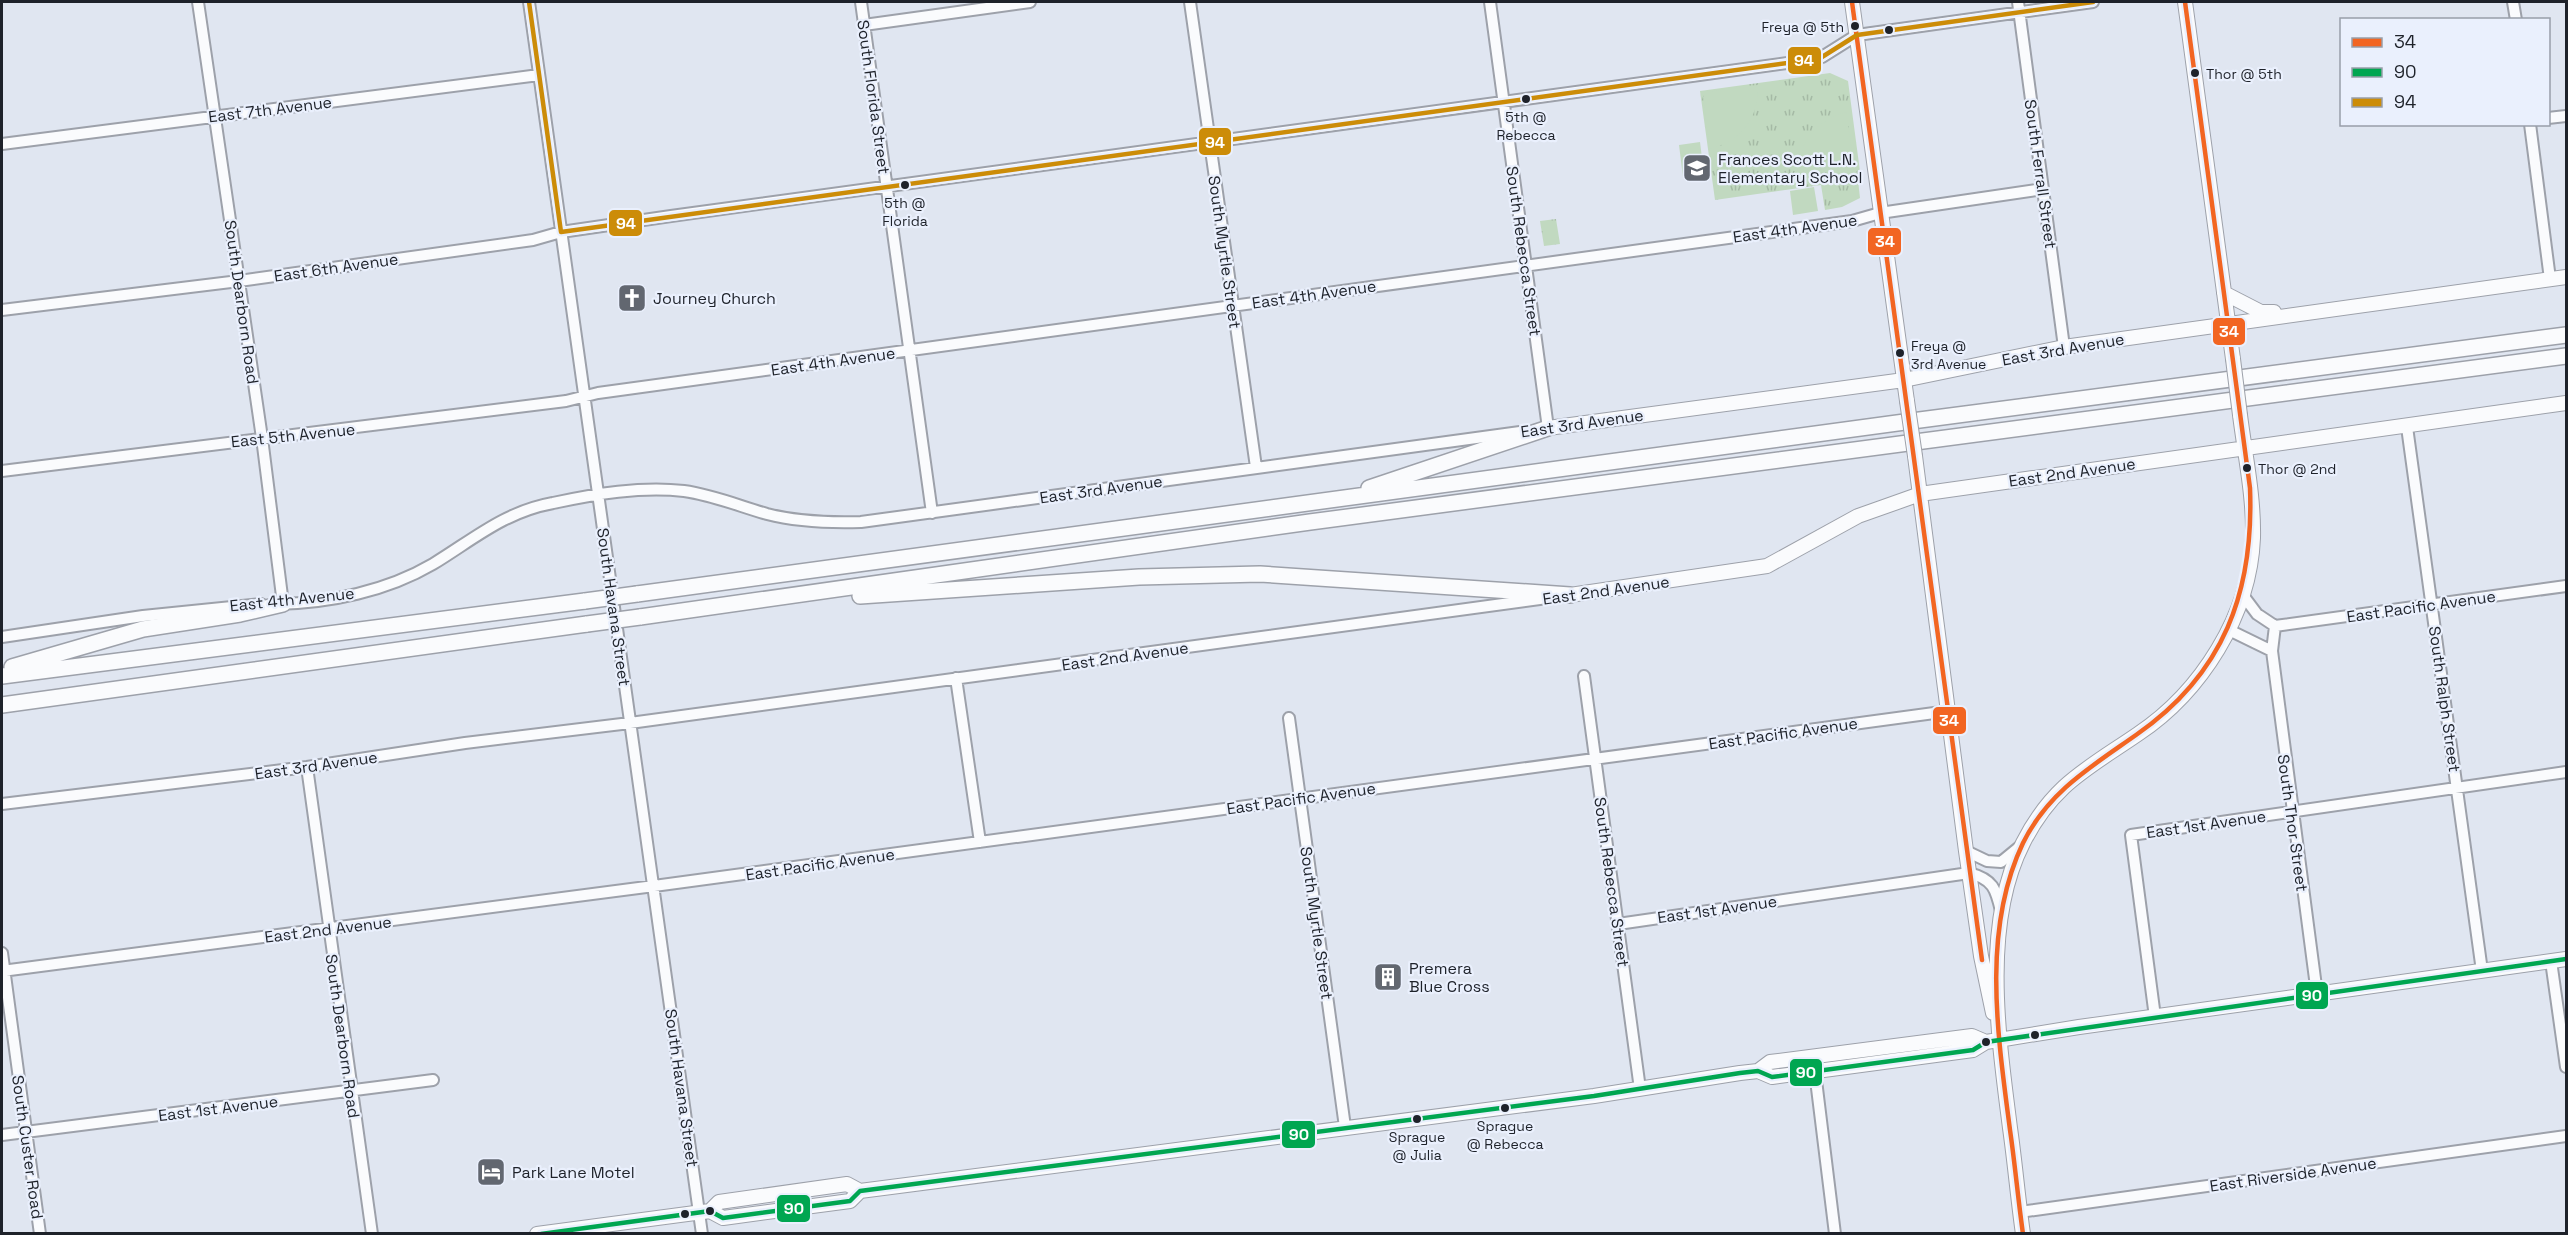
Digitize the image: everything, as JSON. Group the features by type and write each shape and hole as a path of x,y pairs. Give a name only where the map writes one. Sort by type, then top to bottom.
{"highway":[{"path":"2,676 585,601 1888,424 2566,335"},
{"path":"2,705 1322,520 2566,356"},
{"path":"1333,500 1548,428"},
{"path":"699,609 1126,578 1260,574 1570,595"},
{"path":"2,670 143,629 240,614 283,604"}],"main road":[{"path":"1852,2 1915,456 1969,873 2024,1233"},
{"path":"1993,1041 2002,918 2010,880 2023,844 2040,815 2073,777 2140,733 2179,700 2215,654 2229,630 2242,594 2253,540 2233,359 2185,2"},
{"name":"East 3rd Avenue","path":"1548,428 1904,380 2064,347 2566,277"},
{"path":"2224,293 2261,312 2301,313"},
{"name":"East 2nd Avenue","path":"1570,595 1767,566 1858,516 1920,494 2566,403"},
{"path":"1758,1071 1772,1077 1815,1072 1973,1050 1993,1041 2566,959"},
{"path":"537,1233 705,1212 719,1202 816,1188 848,1184 860,1191 1640,1089 1758,1071 1770,1062 1972,1036 1993,1041"}],"street":[{"name":"South Dearborn Road","path":"198,2 262,438 283,604"},
{"name":"South Havana Street","path":"529,2 630,723 705,1212 702,1233"},
{"name":"South Florida Street","path":"861,2 932,513"},
{"path":"864,25 1030,2"},
{"name":"South Myrtle Street","path":"1190,2 1256,467"},
{"name":"South Rebecca Street","path":"1490,2 1548,428"},
{"path":"561,232 1822,57 1857,35 2018,7 2093,2"},
{"path":"2513,2 2516,18"},
{"name":"South Ferrall Street","path":"2018,7 2064,347"},
{"name":"East 7th Avenue","path":"2,144 539,75"},
{"path":"2550,118 2566,116"},
{"path":"2530,126 2550,279"},
{"name":"East 4th Avenue","path":"584,395 1852,221 1880,213 2043,189"},
{"name":"East 6th Avenue","path":"2,310 239,281 533,240 561,232"},
{"name":"East 5th Avenue","path":"2,471 555,402 584,395"},
{"name":"South Ralph Street","path":"2407,427 2482,971"},
{"name":"East 3rd Avenue","path":"598,495 643,490 682,491 710,495 767,514 816,523 861,522 1548,428"},
{"name":"East 4th Avenue","path":"2,637 166,613 235,605 283,604 369,591 396,583 433,564 476,534 518,513 550,503 598,495"},
{"name":"East Pacific Avenue","path":"2275,626 2566,586"},
{"path":"2242,594 2257,614 2275,626"},
{"name":"East 2nd Avenue","path":"630,723 1570,595"},
{"name":"South Thor Street","path":"2275,626 2272,651 2291,812 2317,994"},
{"path":"2229,630 2272,651"},
{"name":"South Rebecca Street","path":"1584,676 1640,1089"},
{"path":"956,678 980,842"},
{"name":"East Pacific Avenue","path":"654,886 1949,711"},
{"name":"South Myrtle Street","path":"1289,718 1345,1127"},
{"name":"East 3rd Avenue","path":"2,804 307,767 465,743 630,723"},
{"name":"South Dearborn Road","path":"307,767 372,1233"},
{"name":"East 1st Avenue","path":"2156,1017 2131,835 2566,772"},
{"path":"1966,851 1987,861 2001,862 2023,844"},
{"path":"1969,873 1982,876 1994,885 2002,918"},
{"name":"East 1st Avenue","path":"1618,924 1969,873"},
{"name":"East 2nd Avenue","path":"3,971 654,886"},
{"name":"South Custer Road","path":"2,953 40,1233"},
{"path":"2552,961 2566,1067"},
{"path":"1815,1072 1835,1233"},
{"name":"East 1st Avenue","path":"2,1135 434,1080"},
{"name":"East Riverside Avenue","path":"2020,1212 2566,1136"}],"green space":[{"path":"1830,73 1848,81 1861,179 1858,180 1860,198 1842,207 1825,210 1821,185 1715,200 1700,91"},
{"path":"1758,85 1755,108 1746,126 1731,140 1710,149 1703,97 1706,92"},
{"path":"1846,112 1854,165 1851,169 1798,176 1801,153 1810,135 1825,121"},
{"path":"1700,142 1704,174 1683,177 1679,145"},
{"path":"1814,187 1818,211 1793,215 1790,191"},
{"path":"1556,219 1560,244 1544,246 1540,221"}],"transit line":[{"name":"94","path":"529,2 561,232 1802,61 1822,57 1857,35 2093,2"},
{"name":"34","path":"1852,2 1982,960"},
{"name":"34","path":"2023,1234 2001,1058 1996,985 1997,948 2010,877 2023,843 2033,825 2058,795 2088,769 2166,711 2192,685 2212,657 2228,628 2239,596 2246,562 2250,526 2250,488 2185,2"},
{"name":"90","path":"541,1234 710,1211 723,1218 850,1201 860,1191 1594,1096 1740,1073 1758,1071 1772,1077 1973,1050 1986,1042 2566,959"}],"place":[{"name":"Freya @ 5th","path":"1855,26"},
{"name":"Thor @ 5th","path":"2195,73"},
{"name":"5th @ Rebecca","path":"1526,99"},
{"name":"Frances Scott L.N. Elementary School","path":"1697,168"},
{"name":"5th @ Florida","path":"905,185"},
{"name":"Journey Church","path":"632,298"},
{"name":"Freya @ 3rd Avenue","path":"1900,353"},
{"name":"Thor @ 2nd","path":"2247,468"},
{"name":"Premera Blue Cross","path":"1388,977"},
{"name":"Sprague @ Rebecca","path":"1505,1108"},
{"name":"Sprague @ Julia","path":"1417,1119"},
{"name":"Park Lane Motel","path":"491,1172"}]}
